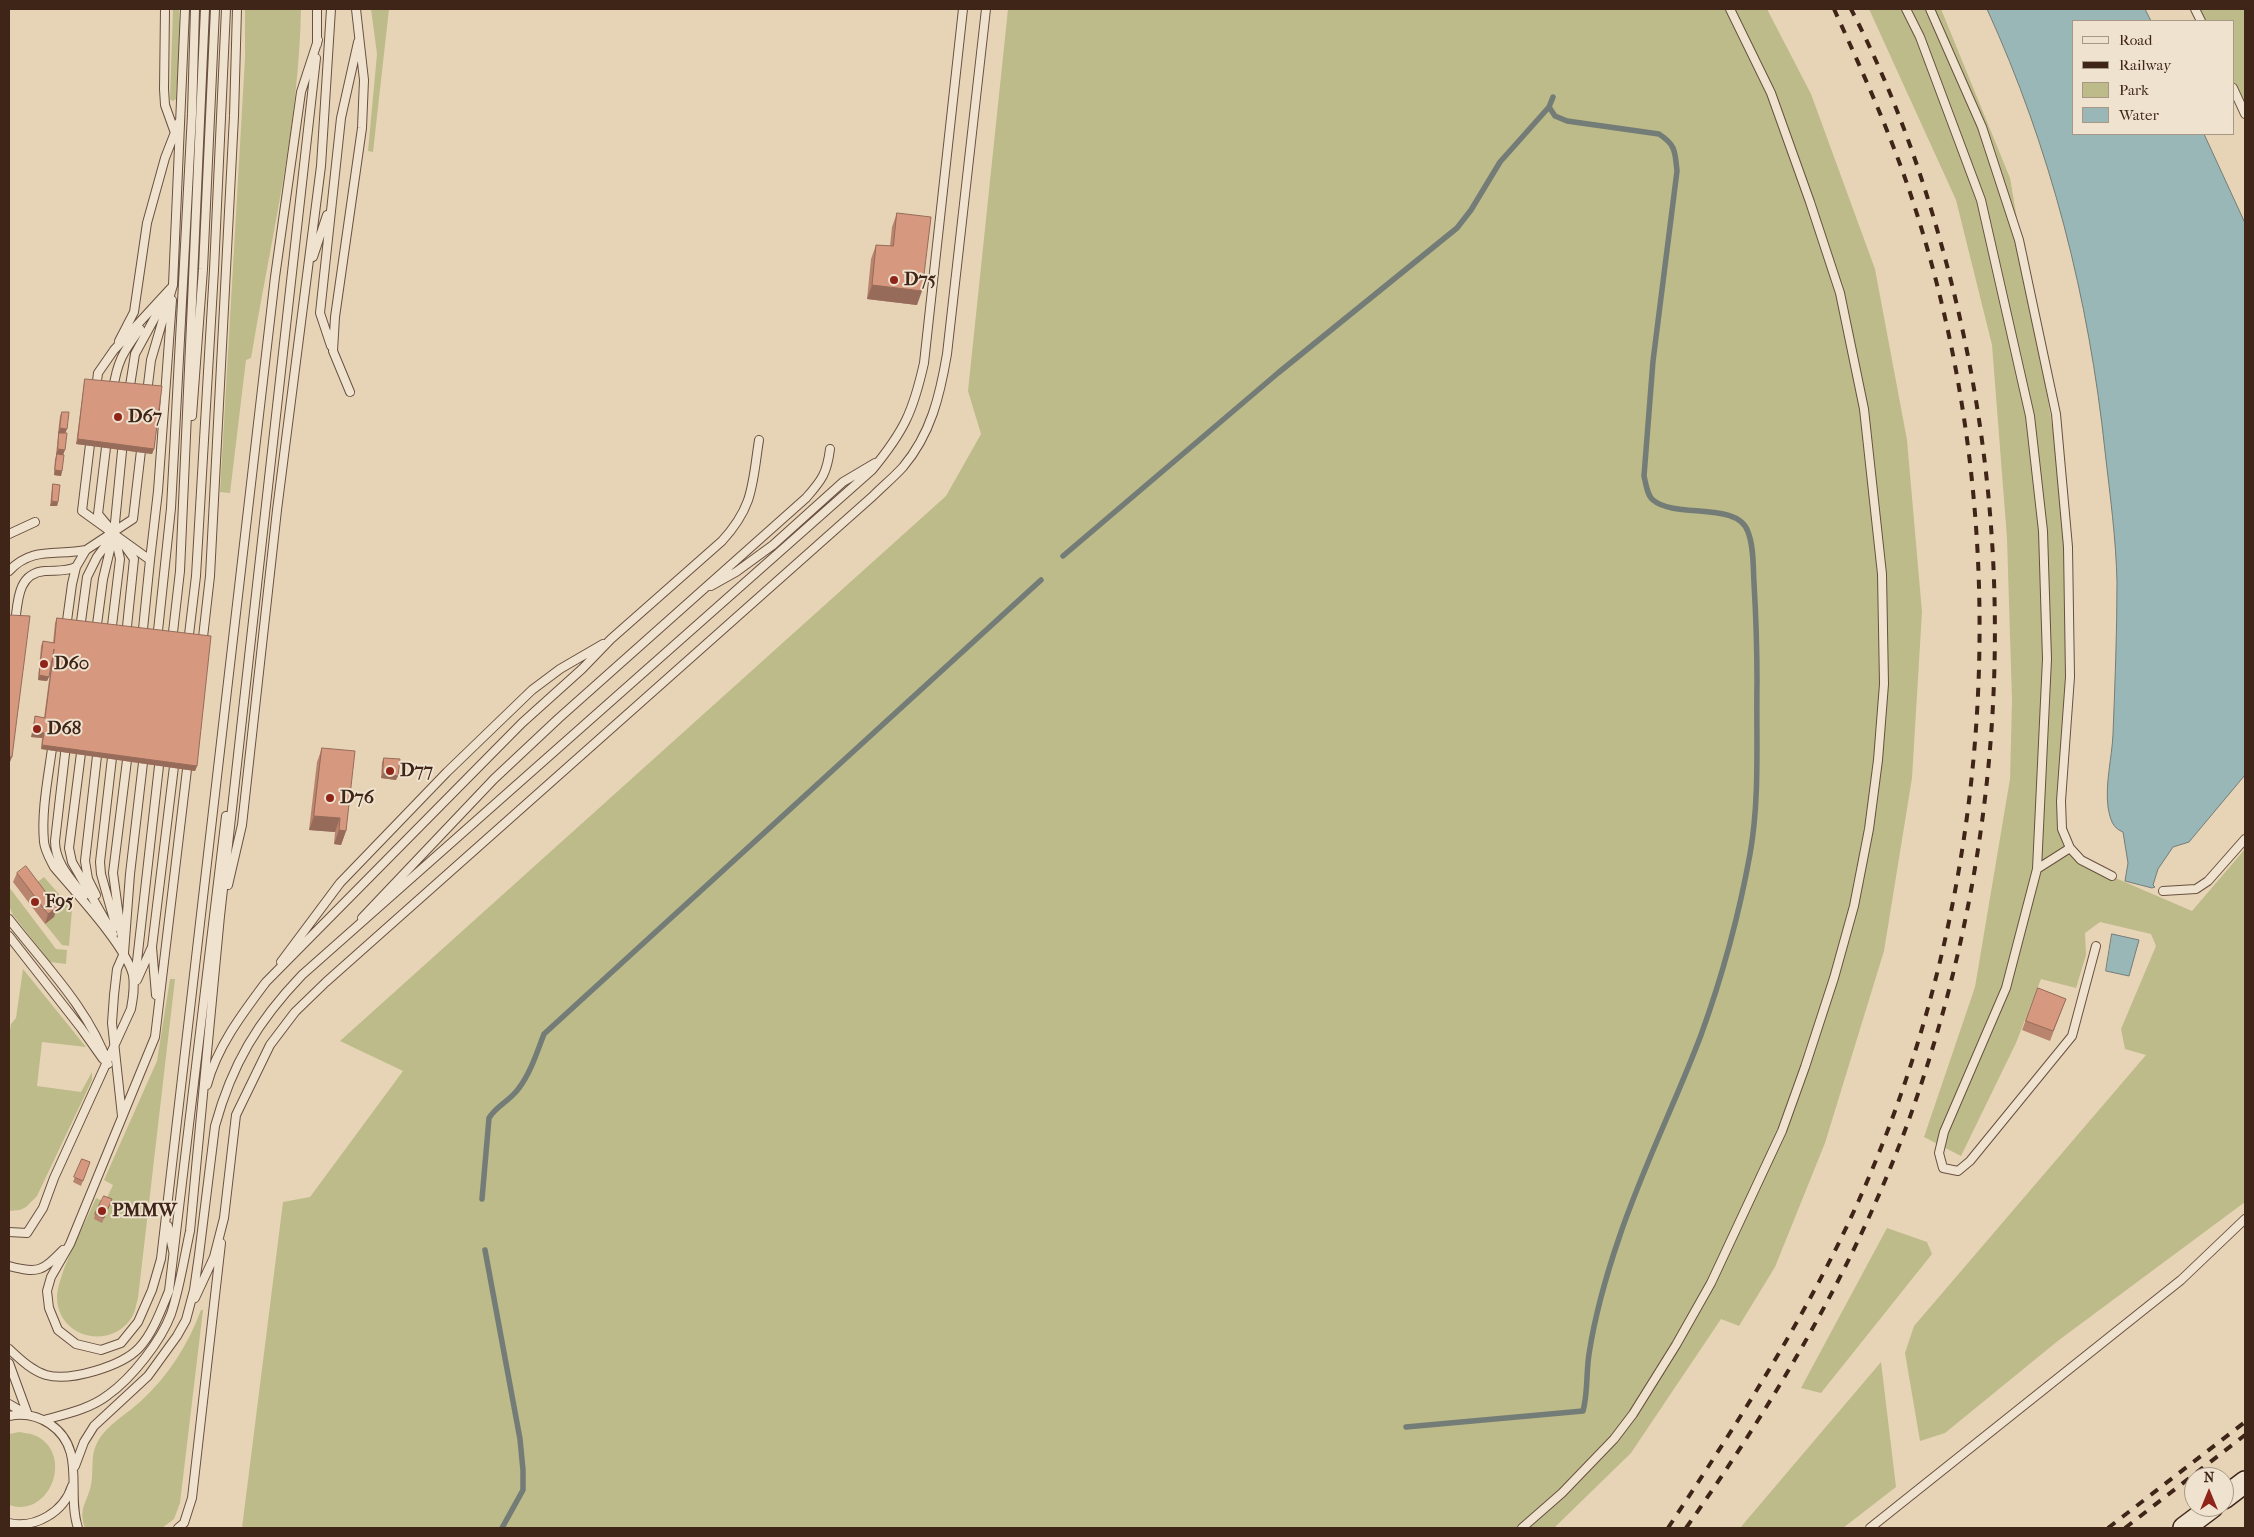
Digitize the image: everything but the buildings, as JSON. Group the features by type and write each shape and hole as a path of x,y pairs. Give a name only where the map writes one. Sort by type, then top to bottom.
{"street":[{"path":"2234,1490 2245,1482"},
{"path":"2184,1528 2199,1517"}],"lane":[{"path":"165,9 165,105 175,133 179,162"},
{"path":"140,651 158,491 182,114 185,9"},
{"path":"156,646 171,508 192,114 195,9"},
{"path":"180,564 205,9"},
{"path":"171,650 180,564 203,269 216,25 215,9"},
{"path":"187,654 196,576 223,115 226,9"},
{"path":"201,655 210,576 234,116 237,9"},
{"path":"44,1420 70,1413 108,1395 140,1363 171,1314 190,1231 220,916 318,40 316,9"},
{"path":"220,916 242,825 277,510 322,166 331,9"},
{"path":"332,351 335,317 362,128 364,80 356,9"},
{"path":"186,1320 196,1277 215,1126 232,1075 260,1024 280,998 302,975 858,483 895,442 908,419 917,395 924,363 964,9"},
{"path":"178,1528 184,1523 192,1498 236,1115 270,1045 295,1012 326,982 866,502 903,467 919,445 934,416 942,386 947,354 986,9"},
{"path":"1522,1528 1562,1493 1614,1439 1633,1414 1676,1345 1711,1283 1782,1131 1805,1067 1834,978 1854,906 1872,809 1878,760 1884,675 1882,574 1864,409 1840,293 1810,202 1771,93 1730,9"},
{"path":"1906,9 1920,37 1981,200 2030,416 2043,530 2047,659 2036,869 2006,988 1944,1132 1939,1152 1943,1168 1958,1171 1970,1161 2072,1036 2096,946"},
{"path":"1930,9 1982,127 2019,240 2056,414 2068,547 2070,677 2061,801 2062,829 2070,848 2081,860 2112,876"},
{"path":"350,392 332,351 320,313 341,118 360,35"},
{"path":"188,754 155,1037 70,1244 51,1277 48,1291 49,1308 58,1330 76,1344 101,1350 121,1343 138,1322 152,1290 162,1260 275,277 301,92 318,40"},
{"path":"2234,90 2245,114"},
{"path":"96,393 98,373 114,350 134,312 147,223 182,114"},
{"path":"306,278 331,202"},
{"path":"114,350 172,286"},
{"path":"112,395 115,376 122,354 172,286"},
{"path":"146,400 151,360 172,286"},
{"path":"128,403 135,354 172,286"},
{"path":"92,422 82,511 150,560"},
{"path":"9,570 24,558 38,554 86,550 133,519 143,430"},
{"path":"94,645 103,579 114,533 124,432"},
{"path":"108,435 98,514 134,559 125,649"},
{"path":"266,982 485,760 612,639 722,541 736,526 745,512 751,496 759,440"},
{"path":"333,949 494,779 806,498 823,479 827,469 830,449"},
{"path":"698,594 736,572 773,545 843,482 880,460"},
{"path":"9,1349 33,1369 48,1375 72,1375 117,1364 139,1348 158,1319 169,1291 212,928 265,511"},
{"path":"9,534 35,522"},
{"path":"80,634 87,577 97,557 114,533"},
{"path":"110,646 120,559 114,533"},
{"path":"65,635 76,567 86,550"},
{"path":"14,632 21,585 30,576 43,571 62,572 76,567"},
{"path":"201,1107 210,1075 223,1046 239,1019 340,883 454,765 532,690 560,669 612,639"},
{"path":"54,730 44,843 54,867 124,953"},
{"path":"68,732 55,853 60,863 124,953"},
{"path":"84,732 69,848 72,862 124,953"},
{"path":"100,734 85,861 88,879 124,953"},
{"path":"115,736 101,874 132,974 134,987"},
{"path":"122,1120 112,1023 117,969 124,953 130,874 145,746"},
{"path":"124,953 114,873 129,747"},
{"path":"9,1232 27,1233 43,1208 54,1178 108,1064 131,1009 160,750"},
{"path":"157,1012 152,948 175,752"},
{"path":"2162,891 2196,889 2208,881 2245,839"},
{"path":"2036,869 2070,848"},
{"path":"9,919 78,1006 98,1038 108,1064"},
{"path":"9,936 108,1064"},
{"path":"134,987 152,948"},
{"path":"74,1466 84,1442 94,1426 148,1376 178,1336 214,1257 224,1218"},
{"path":"167,1219 174,1259"},
{"path":"1870,1528 2181,1280 2245,1219"},
{"path":"9,1266 32,1270 43,1269 70,1244"},
{"path":"9,1363 28,1415"},
{"path":"9,1404 28,1415 44,1420 56,1428 66,1439 72,1452 74,1466 73,1503 78,1528"},
{"path":"9,1416 28,1415"},
{"path":"12,1524 32,1523 48,1517 61,1506 70,1492 74,1480"},
{"path":"12,1524 32,1528"}],"green space":[{"path":"173,9 179,9 180,34 176,99 173,101 170,99"},
{"path":"245,9 301,9 299,51 290,136 251,358 246,360 230,493 220,492 245,58"},
{"path":"371,9 389,9 373,152 368,151 377,54"},
{"path":"1008,9 1767,9 1811,94 1875,269 1907,440 1922,612 1912,778 1884,951 1825,1143 1775,1267 1739,1326 1721,1319 1631,1453 1554,1528 242,1528 283,1202 310,1197 403,1071 340,1041 946,496 981,434 968,391"},
{"path":"1869,9 1941,9 2010,178 2061,477 2068,597 2065,832 2083,864 2192,911 2245,849 2245,1202 2059,1340 1945,1433 1920,1441 1905,1353 1914,1326 2146,1055 2125,1049 2121,1029 2156,946 2151,934 2100,922 2085,933 2086,955 2076,988 2041,979 2016,1043 1961,1156 1924,1137 1975,987 2010,779 2012,701 2007,538 1992,345 1956,200"},
{"path":"2192,9 2245,9 2245,120 2234,96 2234,20 2198,20"},
{"path":"44,877 72,909 69,946 62,945 45,924 54,917 31,887"},
{"path":"9,887 56,949 67,950 66,964 50,962 13,915 9,906"},
{"path":"23,969 86,1047 42,1042 37,1086 81,1092 92,1072 92,1080 37,1196 26,1207 20,1210 9,1211 9,1036 11,1024 16,1018"},
{"path":"170,979 175,979 138,1298 132,1318 121,1329 109,1335 97,1337 86,1335 75,1330 66,1322 60,1311 57,1298 58,1288 67,1262 96,1198 105,1202 113,1185 104,1180 157,1061"},
{"path":"1887,1228 1927,1242 1932,1254 1821,1393 1801,1388"},
{"path":"201,1310 203,1310 180,1503 174,1519 162,1528 85,1528 82,1515 91,1485 93,1458 97,1443 117,1420 141,1401 160,1381 183,1348"},
{"path":"1881,1362 1896,1487 1843,1528 1740,1528"},
{"path":"19,1432 34,1435 46,1443 53,1455 55,1468 53,1482 46,1493 36,1502 24,1507 9,1505 9,1434"}],"water":[{"path":"1987,9 2145,9 2150,20 2072,20 2072,135 2204,135 2245,223 2245,775 2189,842 2173,847 2158,869 2153,885 2155,887 2152,888 2125,881 2128,863 2123,832 2114,825 2108,807 2107,789 2112,743 2115,677 2116,566 2105,451 2089,338 2078,281 2048,170 2010,62"},
{"path":"2112,934 2139,940 2129,976 2106,971"}],"waterway":[{"path":"1063,556 1278,373 1457,228 1471,210 1500,162 1549,107 1553,97"},
{"path":"1406,1427 1583,1411 1591,1339 1605,1281 1628,1212 1709,1013 1735,923 1746,877 1753,833 1757,768 1757,670 1753,564 1750,538 1742,523 1732,517 1719,513 1663,506 1651,498 1644,476 1653,361 1677,171 1674,150 1669,142 1659,134 1567,121 1555,116 1549,107"},
{"path":"482,1199 489,1118 512,1096 523,1082 544,1034 1041,580"},
{"path":"485,1250 520,1439 523,1470 523,1490 502,1528"}],"railway":[{"path":"1668,1528 1720,1448 1794,1327 1839,1243 1859,1200 1905,1083 1940,961 1964,837 1977,711 1979,584 1969,458 1948,333 1916,211 1888,134 1834,9"},
{"path":"1686,1528 1750,1433 1810,1334 1837,1283 1886,1179 1907,1125 1941,1019 1967,911 1984,803 1994,694 1994,585 1986,475 1970,366 1945,258 1916,162 1880,69 1851,9"},
{"path":"2108,1528 2245,1422"},
{"path":"2125,1528 2245,1435"}],"place":[{"name":"D75","path":"894,280"},
{"name":"D67","path":"118,417"},
{"name":"D60","path":"44,664"},
{"name":"D68","path":"37,729"},
{"name":"D77","path":"390,771"},
{"name":"D76","path":"330,798"},
{"name":"F95","path":"35,902"},
{"name":"PMMW","path":"102,1211"}]}
